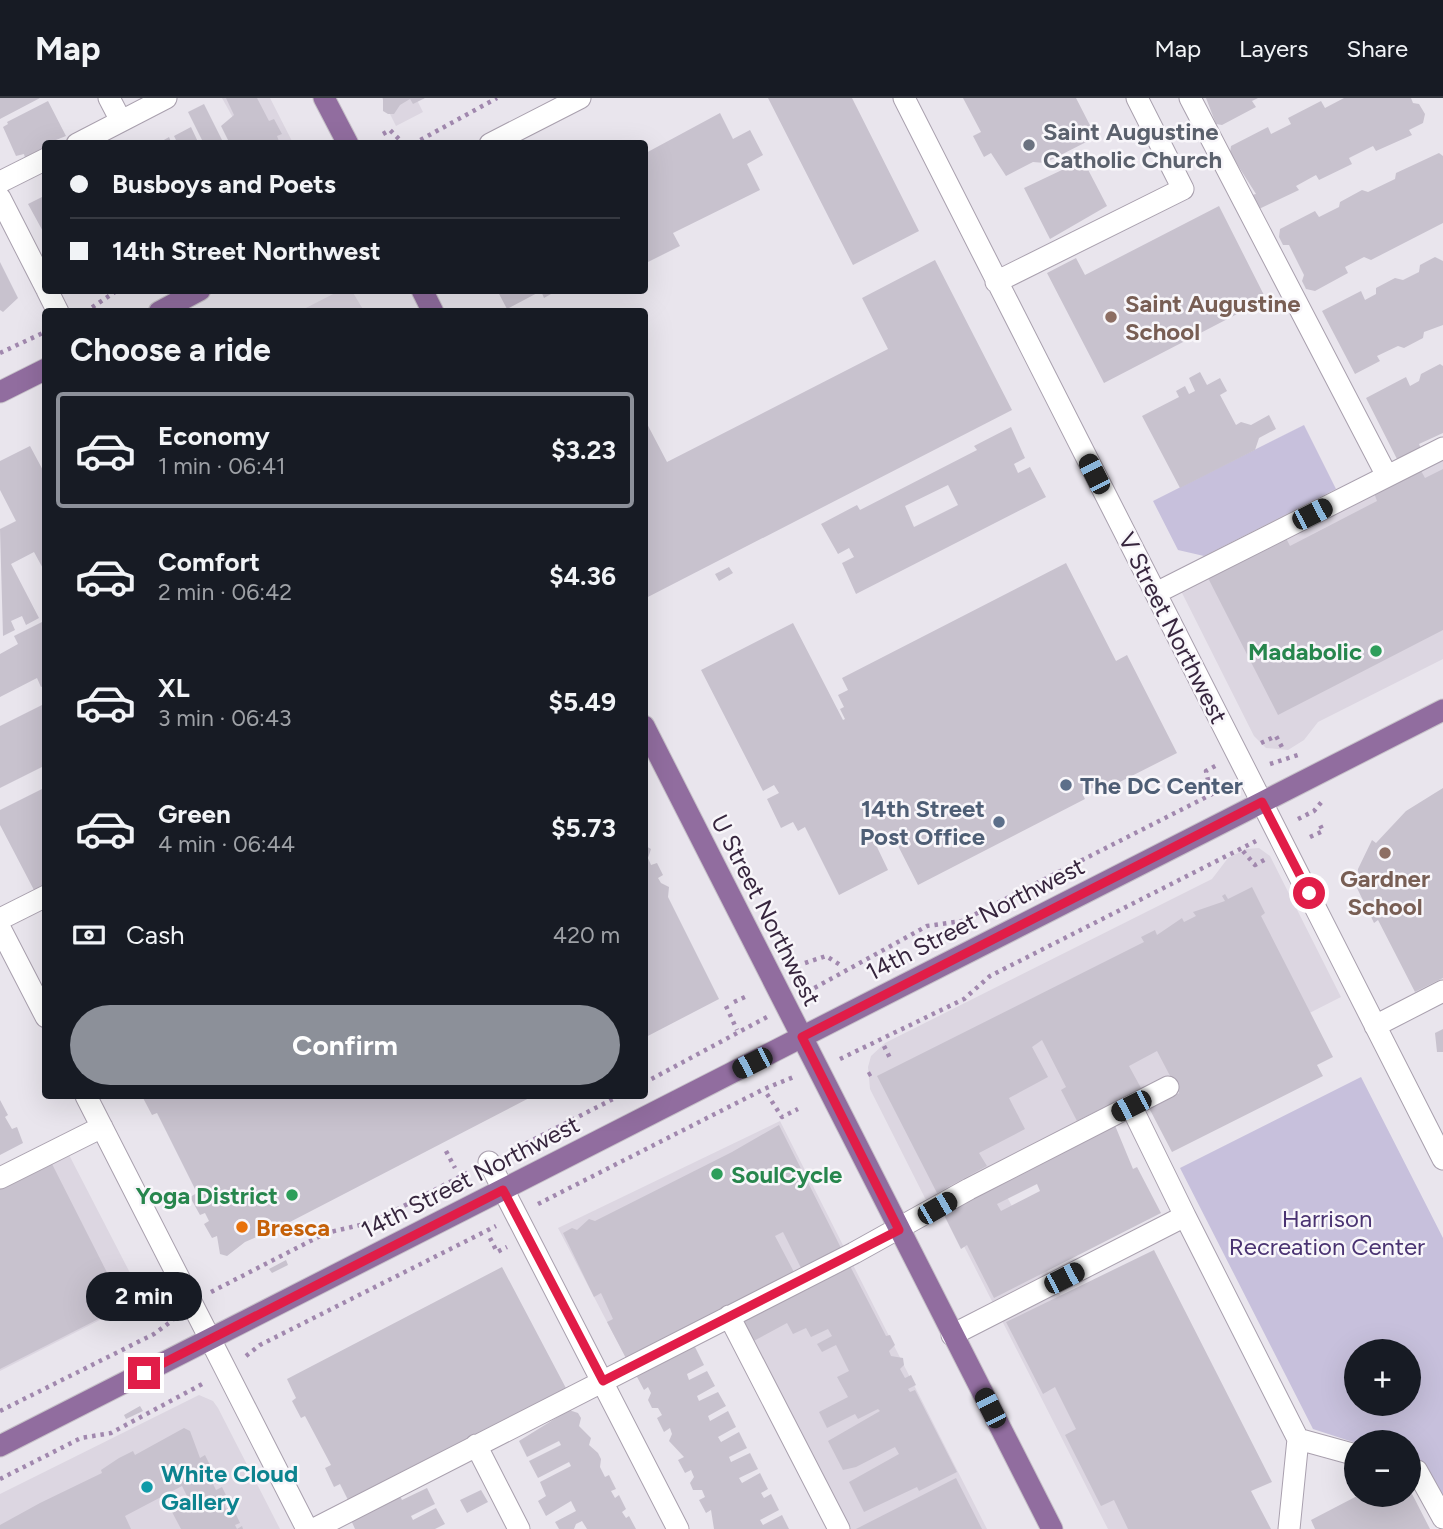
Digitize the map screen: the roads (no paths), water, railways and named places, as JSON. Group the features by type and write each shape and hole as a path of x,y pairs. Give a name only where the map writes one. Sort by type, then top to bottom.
{"main road":[{"path":"324,98 346,140"},
{"path":"166,308 193,294"},
{"path":"0,392 42,371"},
{"name":"14th Street Northwest","path":"0,1446 1443,710"},
{"name":"U Street Northwest","path":"648,734 1052,1529"}],"street":[{"path":"109,98 121,121"},
{"path":"84,140 166,98"},
{"path":"498,140 580,98"},
{"name":"V Street Northwest","path":"904,98 1443,1159"},
{"path":"996,282 1183,189 1137,98"},
{"path":"1190,98 1387,477"},
{"path":"0,182 42,161"},
{"path":"0,198 42,281"},
{"path":"1156,593 1443,448"},
{"path":"0,919 42,898"},
{"path":"0,928 42,1009"},
{"path":"1375,1026 1443,991"},
{"path":"313,1529 899,1230 969,1189 1168,1087"},
{"path":"88,1099 307,1529"},
{"path":"1131,1106 1298,1439 1289,1529"},
{"path":"0,1178 102,1127"},
{"path":"489,1162 678,1529"},
{"path":"952,1335 1185,1216"},
{"path":"729,1316 839,1529"},
{"path":"1298,1439 1344,1452"},
{"path":"476,1445 519,1529"},
{"path":"1421,1480 1443,1518"}],"place":[{"name":"Saint Augustine Catholic Church","path":"1029,145"},
{"name":"Saint Augustine School","path":"1111,317"},
{"name":"Madabolic","path":"1376,651"},
{"name":"The DC Center","path":"1066,785"},
{"name":"14th Street Post Office","path":"999,822"},
{"name":"Gardner School","path":"1385,853"},
{"name":"SoulCycle","path":"717,1174"},
{"name":"Yoga District","path":"292,1195"},
{"name":"Bresca","path":"242,1227"},
{"name":"White Cloud Gallery","path":"147,1487"}],"park label":[{"name":"Harrison Recreation Center","path":"1327,1232"}]}
